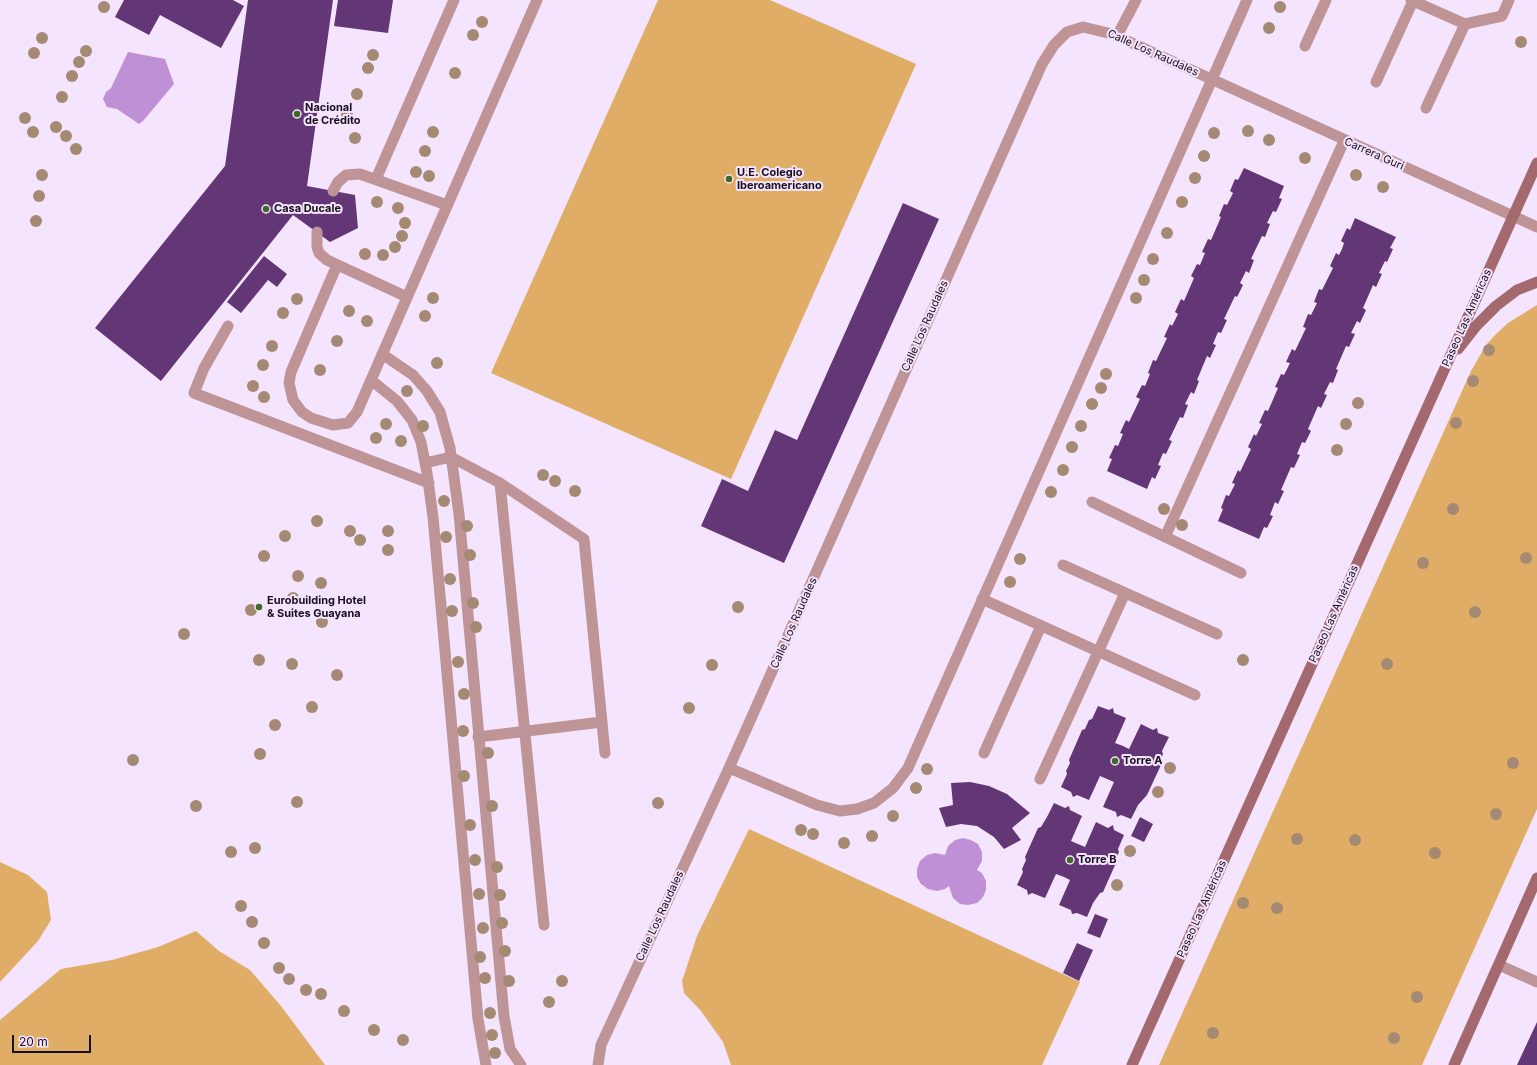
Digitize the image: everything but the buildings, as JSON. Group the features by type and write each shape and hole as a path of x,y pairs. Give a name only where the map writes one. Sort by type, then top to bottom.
{"main road":[{"name":"Paseo Las Américas","path":"1132,1065 1537,163"},
{"path":"1446,365 1476,326 1496,306 1517,290 1537,282"},
{"path":"1454,1065 1537,878"}],"street":[{"path":"376,178 454,0"},
{"path":"338,265 292,372 289,383 297,406 310,418 339,425 348,423 352,420 371,380 537,0"},
{"path":"1117,36 1136,0"},
{"name":"Calle Los Raudales","path":"729,768 817,805 840,811 857,809 874,803 893,788 908,768 1247,0"},
{"path":"1305,46 1326,0"},
{"path":"1376,82 1412,0 1465,24 1502,16 1509,0"},
{"path":"1426,108 1465,24"},
{"name":"Calle Los Raudales","path":"598,1065 601,1045 729,768 1042,64 1054,45 1067,32 1083,27 1117,36 1211,79"},
{"name":"Carrera Guri","path":"1211,79 1344,141 1537,227"},
{"path":"1165,537 1344,141"},
{"path":"333,191 338,182 348,174 360,174 376,178 447,206"},
{"path":"317,232 316,241 319,253 327,260 407,297"},
{"path":"228,326 204,368 194,393 429,483"},
{"path":"382,354 413,375 427,391 440,412 446,429 459,514 504,1016 510,1049 521,1065"},
{"path":"371,380 397,401 412,420 421,442 429,483 478,1019 486,1065"},
{"path":"425,463 451,457 500,482 584,539 605,753"},
{"path":"500,482 544,925"},
{"path":"1092,502 1241,573"},
{"path":"1063,565 1217,634"},
{"path":"1040,778 1125,593"},
{"path":"982,599 1195,695"},
{"path":"984,753 1041,626"},
{"path":"478,737 602,722"},
{"path":"1499,965 1537,982"}],"shaded area":[{"path":"658,0 770,0 916,64 731,479 491,373"},
{"path":"128,52 165,59 174,84 139,124 117,109 107,107 103,99 106,92 111,88"},
{"path":"1537,305 1537,809 1422,1065 1159,1065 1471,371 1486,345 1495,335 1508,323"},
{"path":"749,829 1080,982 1042,1065 731,1065 723,1042 701,1011 684,993 682,981 697,936"},
{"path":"963,838 978,844 982,852 982,861 977,870 982,873 986,881 986,890 983,897 977,903 968,905 960,904 953,898 949,886 945,889 937,891 928,889 921,884 917,877 917,869 920,861 927,855 935,853 945,855 948,846 955,840"},
{"path":"0,862 28,875 47,892 51,920 38,941 0,982"},
{"path":"196,931 219,951 250,970 281,1006 325,1065 0,1065 0,1020 61,969 112,960 158,947"}],"place":[{"name":"Nacional de Crédito","path":"297,114"},
{"name":"U.E. Colegio Iberoamericano","path":"729,179"},
{"name":"Casa Ducale","path":"266,209"},
{"name":"Eurobuilding Hotel & Suites Guayana","path":"259,607"},
{"name":"Torre A","path":"1115,761"},
{"name":"Torre B","path":"1070,860"}]}
